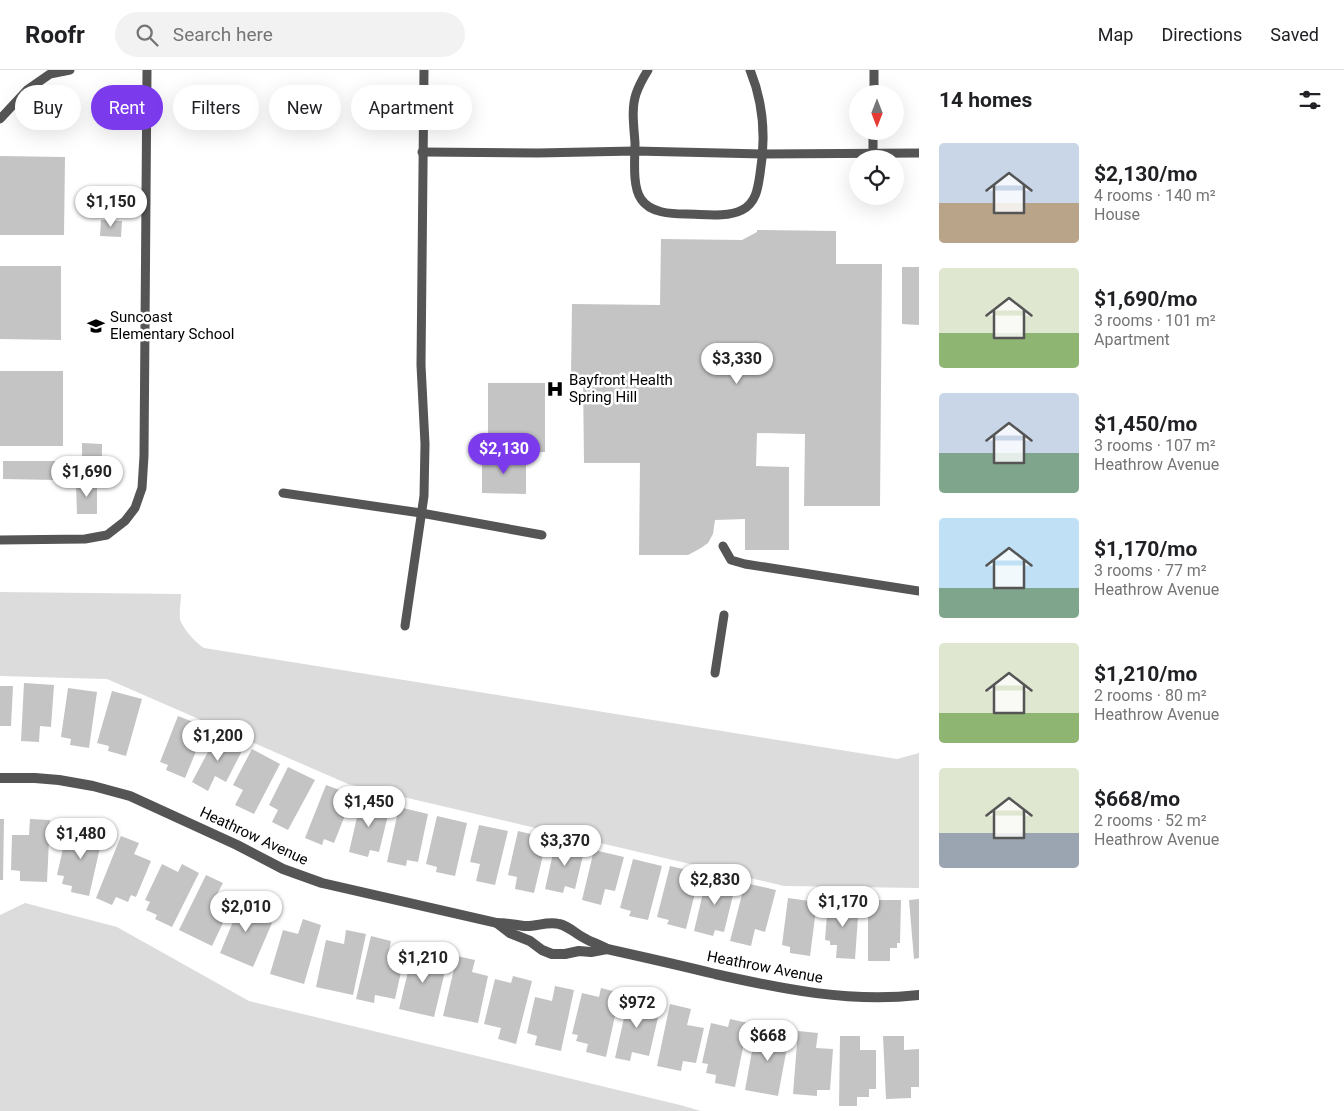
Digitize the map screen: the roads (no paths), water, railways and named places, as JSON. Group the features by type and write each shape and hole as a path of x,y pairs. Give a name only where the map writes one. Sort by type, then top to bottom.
{"street":[{"name":"Heathrow Avenue","path":"0,778 59,780 93,786 130,796 237,845 283,869 322,883 497,923 524,926 547,923 559,924 607,949 768,986 815,994 860,997 919,995"},
{"name":"Heathrow Avenue","path":"497,923 510,934 530,941 542,950 552,954 578,951 591,952 607,949"}],"lane":[{"path":"0,119 27,90 50,74 70,70"},
{"path":"0,540 85,539 108,535 126,521 136,508 142,488 144,456 147,70"},
{"path":"405,626 425,482 421,370 424,70"},
{"path":"648,70 640,84 634,110 636,188 641,200 650,207 673,214 731,214 743,210 753,200 758,188 764,154 764,128 760,99 750,70"},
{"path":"874,70 874,85"},
{"path":"422,152 538,153 635,151 764,154 849,153"},
{"path":"904,153 919,153"},
{"path":"283,494 421,513 542,535"},
{"path":"724,546 731,560 745,564 919,591"},
{"path":"715,673 724,615"}],"place":[{"name":"Suncoast Elementary School","path":"96,326"},
{"name":"Bayfront Health Spring Hill","path":"555,389"}]}
